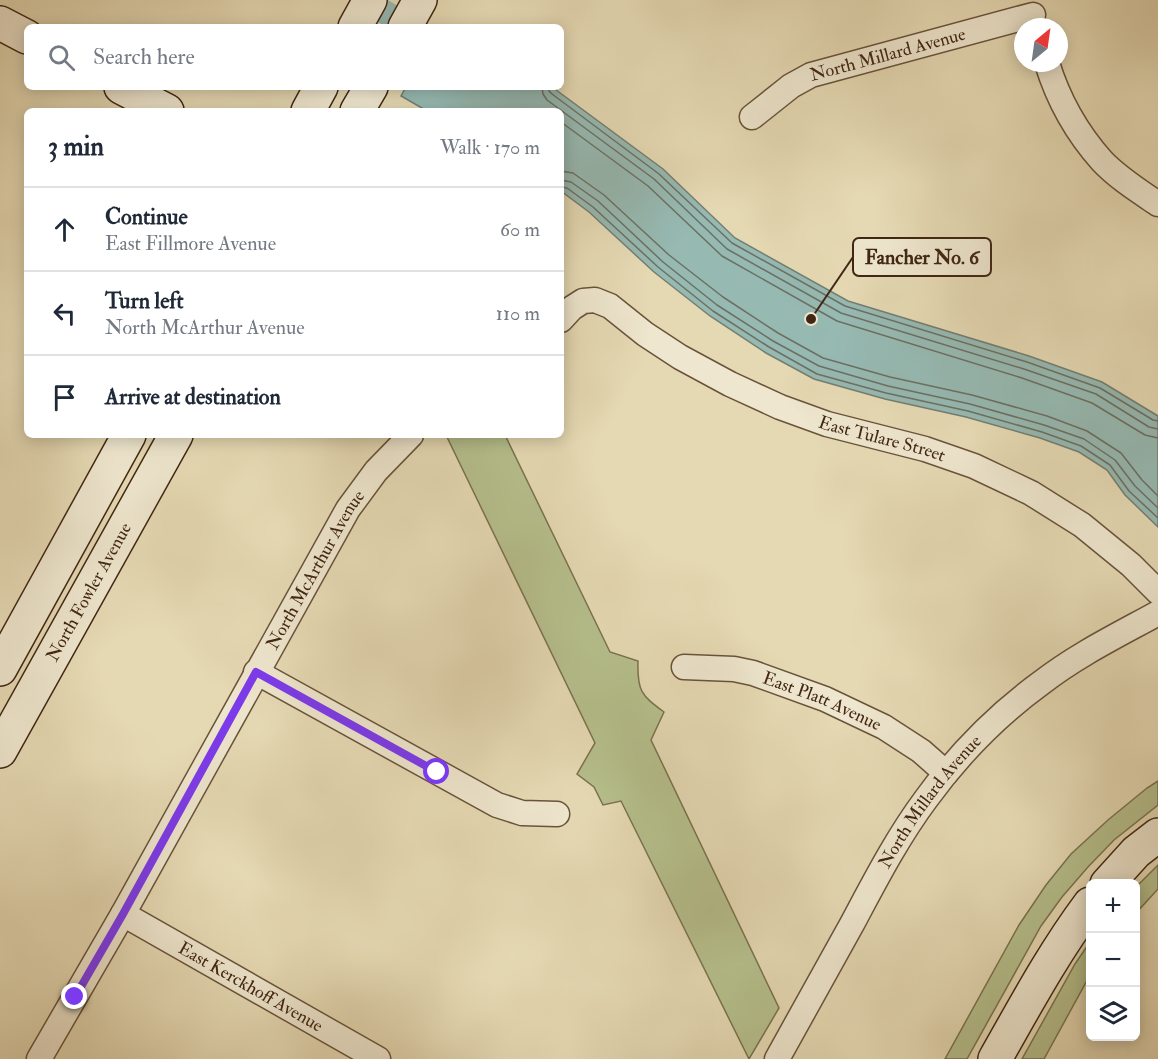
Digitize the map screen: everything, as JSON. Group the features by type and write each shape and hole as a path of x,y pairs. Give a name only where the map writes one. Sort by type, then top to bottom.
{"main road":[{"path":"0,23 24,35"},
{"path":"127,90 161,108"},
{"path":"310,108 319,90"},
{"path":"359,108 369,90"},
{"path":"0,669 127,438"},
{"name":"North Fowler Avenue","path":"0,751 174,438"},
{"path":"1112,879 1136,852 1158,835"},
{"path":"995,1059 1051,961 1086,909"}],"street":[{"name":"North Millard Avenue","path":"752,117 791,86 811,75 1033,14"},
{"path":"1050,72 1074,124 1103,162 1158,204"},
{"name":"East Tulare Street","path":"564,317 577,305 595,300 610,306 680,357 780,407 827,424 925,449 974,466 1031,493 1082,525 1131,565 1158,592"},
{"name":"North McArthur Avenue","path":"39,1059 123,914 348,509 376,471 408,438"},
{"name":"North Millard Avenue","path":"777,1059 888,858 925,799 946,773 998,719 1040,683 1081,655 1158,613"},
{"name":"East Platt Avenue","path":"684,667 734,669 753,673 825,699 884,727 921,751 946,773"},
{"path":"256,672 497,805 522,813 557,814"},
{"name":"East Kerckhoff Avenue","path":"123,914 378,1059"}],"green space":[{"path":"447,438 506,438 610,652 638,661 638,679 642,691 664,712 651,740 779,1008 749,1059 621,801 603,805 594,787 577,774 595,743"},
{"path":"1158,781 1158,805 1114,840 1062,897 1041,926 967,1059 945,1059 1019,925 1046,885 1071,854 1108,820"},
{"path":"1158,865 1158,889 1140,909 1140,883"},
{"path":"1086,948 1086,982 1044,1059 1022,1059"}],"water":[{"path":"404,90 556,90 663,169 735,238 848,301 1029,356 1102,382 1158,416 1158,527 1125,495 1107,470 1079,452 1040,438 966,417 885,399 814,379 766,353 710,316 654,272 589,212 564,193 564,108 422,108 401,96"}],"waterway":[{"path":"365,0 404,24"}],"place":[{"name":"Fancher No. 6","path":"811,319"}],"route":[{"path":"75,997 256,672 437,772"}]}
